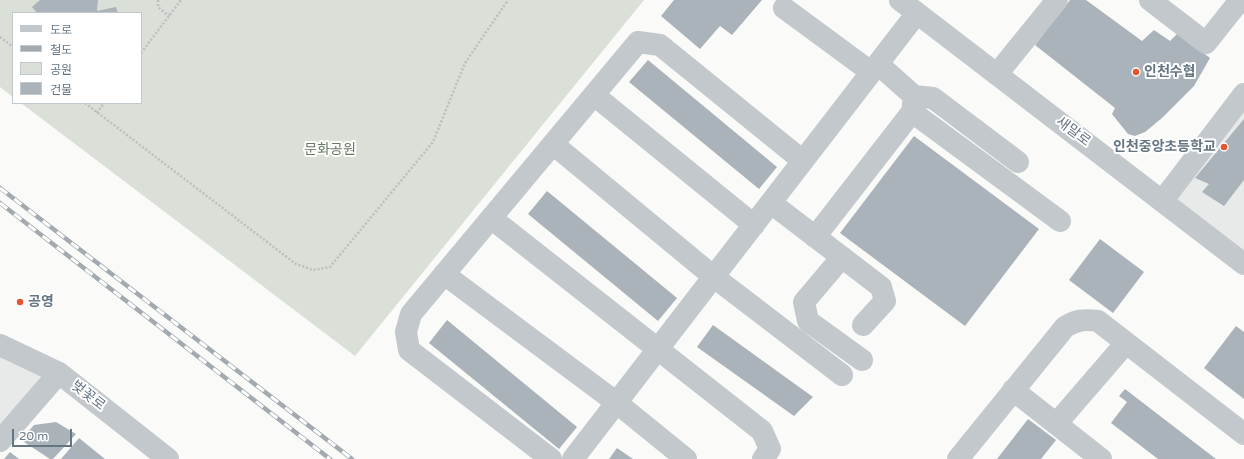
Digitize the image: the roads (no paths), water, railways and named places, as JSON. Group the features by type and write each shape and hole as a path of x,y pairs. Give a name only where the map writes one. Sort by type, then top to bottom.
{"street":[{"path":"997,74 1057,0"},
{"path":"1150,0 1206,43 1240,0"},
{"path":"573,459 875,68 909,6"},
{"name":"새말로","path":"909,6 1244,264"},
{"path":"784,8 875,68 913,104 1060,221"},
{"path":"551,459 409,350 406,332 411,314 638,42 660,46 803,161"},
{"path":"1162,200 1244,94"},
{"path":"594,95 754,225"},
{"path":"815,237 913,104 933,98 1018,162"},
{"path":"553,144 714,277 842,375"},
{"path":"771,203 881,287 885,301 863,325"},
{"path":"491,218 762,431 770,449 763,459"},
{"path":"842,257 804,302 808,321 862,360"},
{"path":"444,274 617,403 686,459"},
{"path":"958,459 1065,327 1076,320 1098,321 1244,434"},
{"path":"1056,424 1126,342"},
{"name":"벚꽃로","path":"0,345 59,373 168,459"},
{"path":"0,441 59,373"},
{"path":"1013,390 1101,459"}],"railway":[{"path":"0,188 352,459"},
{"path":"0,203 330,459"}],"place":[{"name":"인천수협","path":"1136,72"},
{"name":"인천중앙초등학교","path":"1224,147"},
{"name":"공영","path":"20,302"}],"park label":[{"name":"문화공원","path":"330,150"}]}
